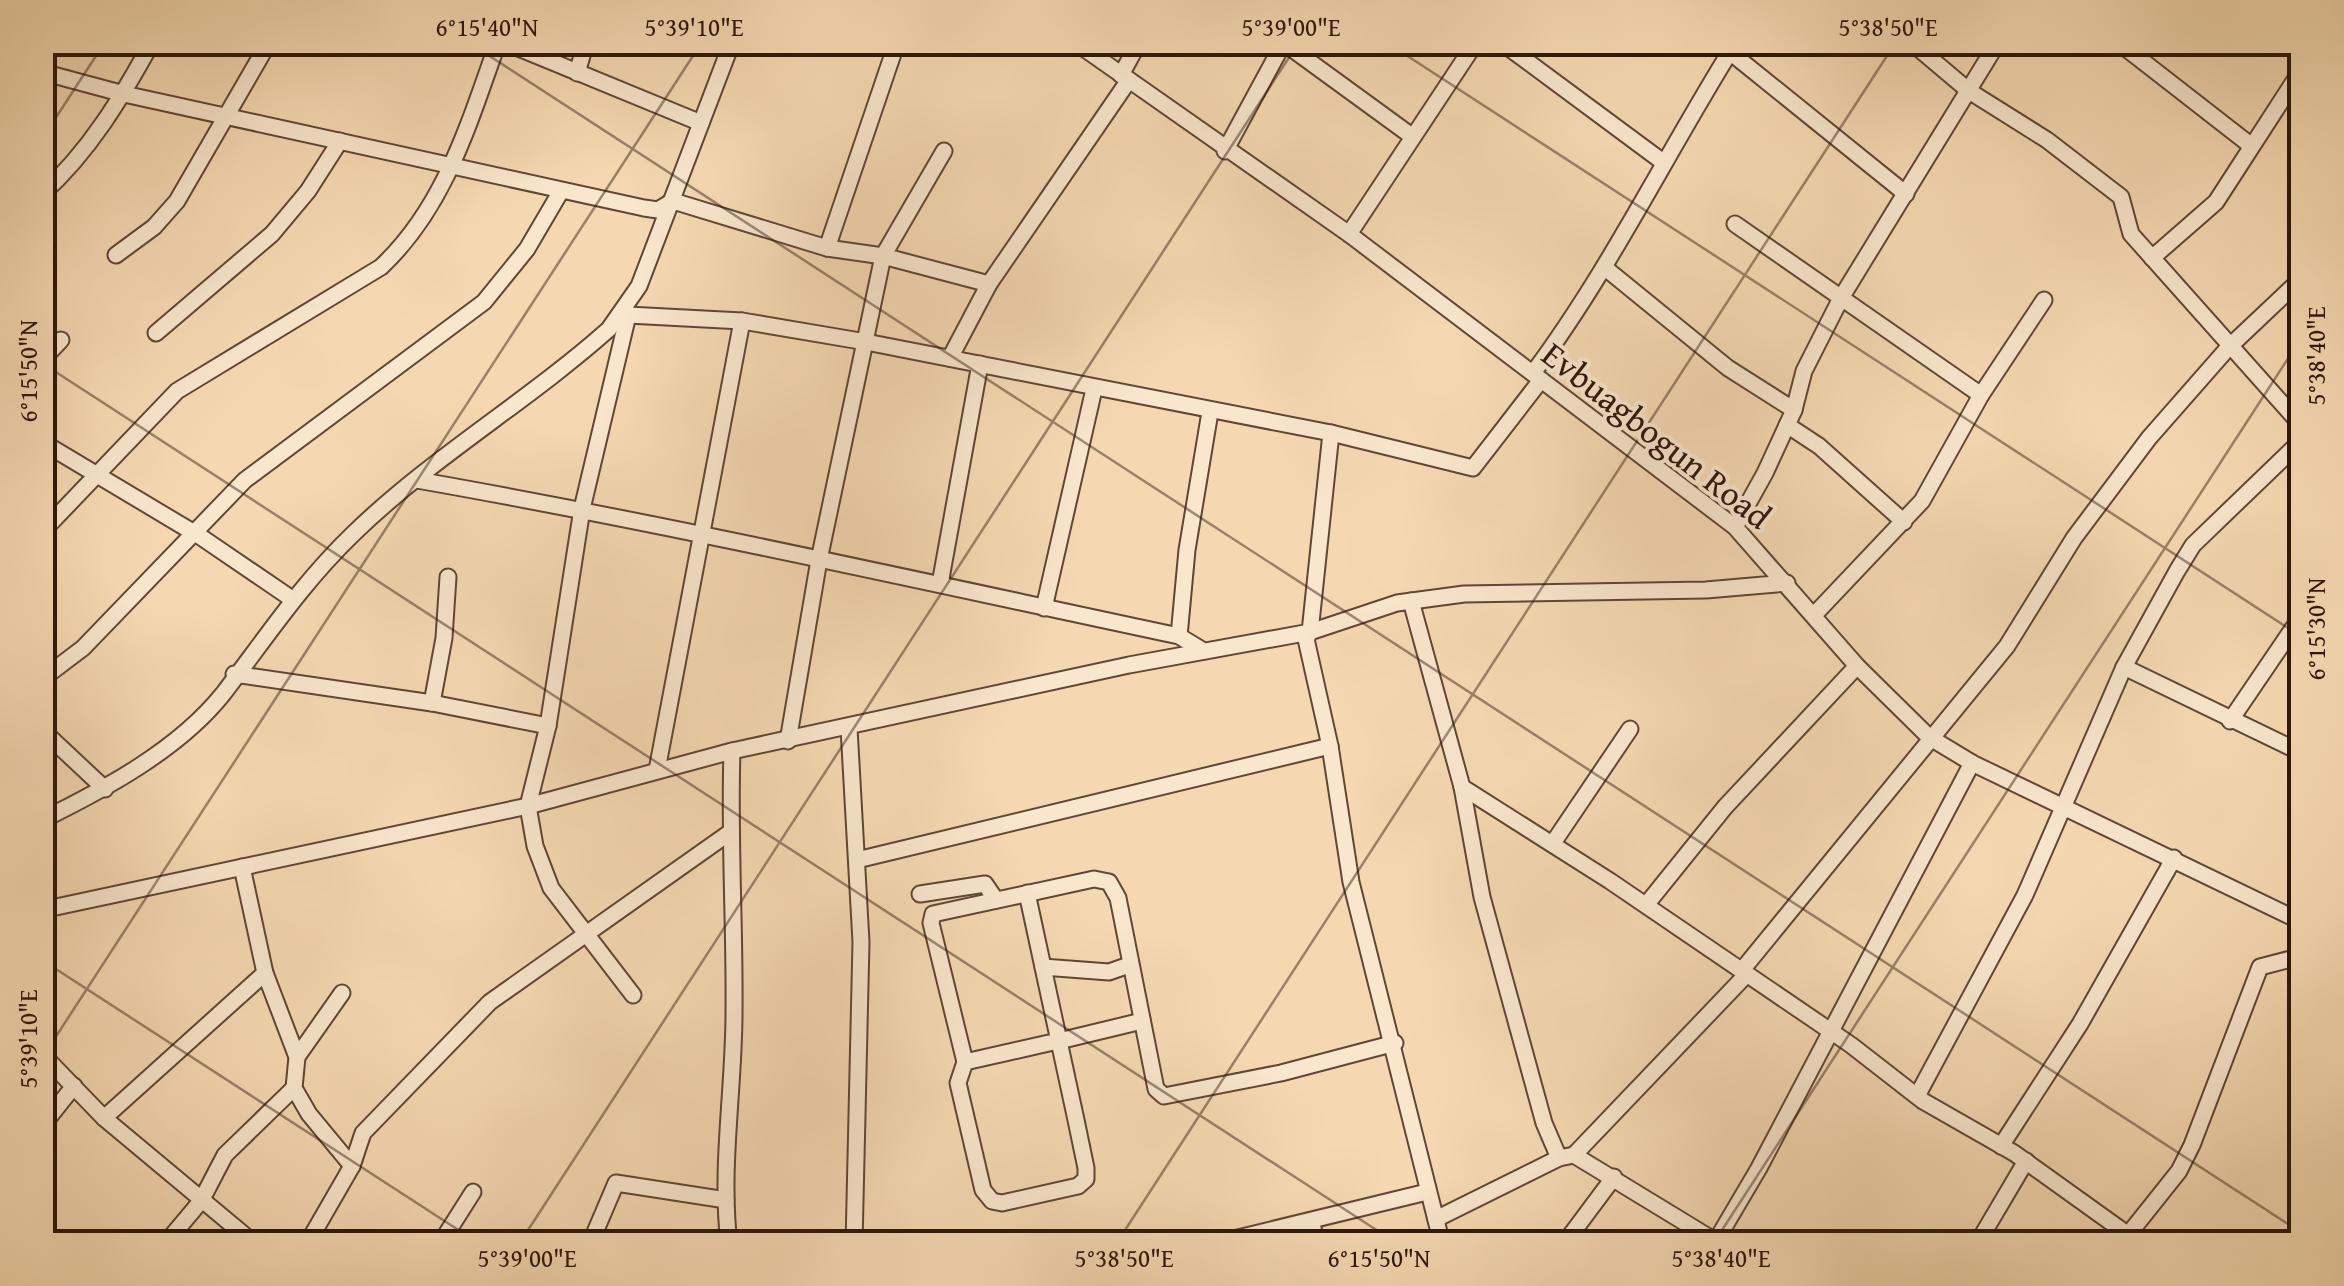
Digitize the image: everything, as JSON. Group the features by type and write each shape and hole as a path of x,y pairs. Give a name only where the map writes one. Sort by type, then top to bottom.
{"street":[{"path":"42,194 70,168 124,94 152,42"},
{"path":"116,255 154,227 177,201 269,42"},
{"path":"42,532 177,391 381,266 401,248 453,168 501,42 701,123"},
{"path":"576,72 586,42"},
{"path":"633,995 551,888 534,846 528,806 548,726 582,509 626,313 732,42"},
{"path":"827,248 897,42"},
{"name":"Evbuagbogun Road","path":"1075,42 1225,151 1349,234 1735,527 1857,666 1929,737 1972,763 2302,922"},
{"path":"950,358 989,284 1125,77 1139,42"},
{"path":"1349,234 1476,42"},
{"path":"1501,42 1663,162"},
{"path":"1911,42 1969,91 2048,140 2121,197 2131,234 2228,348 2302,426"},
{"path":"1735,527 1791,418 1804,371 1842,298 1998,42"},
{"path":"2118,42 2249,144"},
{"path":"1225,151 1284,43 1413,137"},
{"path":"42,820 105,789 179,736 222,694 292,599 354,533 626,313 742,320 866,342 1094,390 1331,433 1473,468 1587,301 1663,162 1733,47 1906,194"},
{"path":"2152,258 2216,202 2249,144 2302,68"},
{"path":"42,72 453,168 658,210 673,200"},
{"path":"156,333 272,234 308,191 340,142"},
{"path":"788,741 819,560 883,256 944,151"},
{"path":"42,679 83,648 245,480 484,302 527,250 561,190"},
{"path":"673,200 827,248 883,256 989,284"},
{"path":"1736,224 1980,394"},
{"path":"1604,267 1791,418 1904,522"},
{"path":"1436,1218 1567,1157 1745,972 1929,737 2007,646 2074,538 2149,438 2228,348 2302,278"},
{"path":"1814,616 1922,501 1980,394 2044,300"},
{"path":"657,770 698,534 742,320"},
{"path":"42,360 61,340"},
{"path":"940,584 980,364"},
{"path":"1044,608 1094,390"},
{"path":"1179,636 1187,550 1210,412"},
{"path":"1331,433 1310,632 1306,639 1330,746 1351,882 1395,1043 1442,1244"},
{"path":"1917,1096 2025,895 2124,667 2194,546 2302,440"},
{"path":"42,442 92,476 193,532 292,599"},
{"path":"417,480 582,509 940,584 1179,636 1202,650"},
{"path":"432,703 444,638 448,577"},
{"path":"42,910 528,806 732,751 1202,650 1310,632 1410,601 1464,594 1706,590 1787,583"},
{"path":"1410,601 1462,787 1482,898 1544,1123 1567,1157 1614,1177 1711,1241 1831,1032 1972,763"},
{"path":"2230,721 2302,616"},
{"path":"1646,905 1724,807 1857,666"},
{"path":"2124,667 2302,753"},
{"path":"234,674 432,703 548,726"},
{"path":"849,728 860,942 854,1244"},
{"path":"1552,843 1630,729"},
{"path":"42,730 105,789"},
{"path":"857,860 1330,746"},
{"path":"729,1244 726,1200 734,1014 729,833 732,751"},
{"path":"1462,787 1745,972 1917,1096 2026,1161 2130,1241 2180,1171 2260,967 2302,956"},
{"path":"307,1244 352,1166 363,1133 380,1111 490,1002 729,833"},
{"path":"2001,1146 2080,1024 2174,858"},
{"path":"164,1244 201,1200 226,1155 294,1088 297,1057 265,973 242,868"},
{"path":"1027,892 1086,1179 1078,1186 1002,1203 992,1200 983,1190 958,1083 965,1062 931,924 933,914 944,909 996,900 1027,892 1094,879 1110,882 1118,898 1156,1089 1164,1096 1264,1077 1395,1043"},
{"path":"920,894 985,884 996,900"},
{"path":"1043,967 1109,972 1129,966"},
{"path":"104,1118 265,973"},
{"path":"297,1057 342,992"},
{"path":"965,1062 1142,1020"},
{"path":"42,1054 104,1118 255,1244"},
{"path":"42,1126 74,1086"},
{"path":"294,1088 352,1166"},
{"path":"1977,1244 2026,1161"},
{"path":"1564,1244 1614,1177"},
{"path":"590,1244 616,1183 726,1200"},
{"path":"440,1244 474,1192"},
{"path":"1213,1244 1427,1192"},
{"path":"1312,1222 1316,1244"}]}
